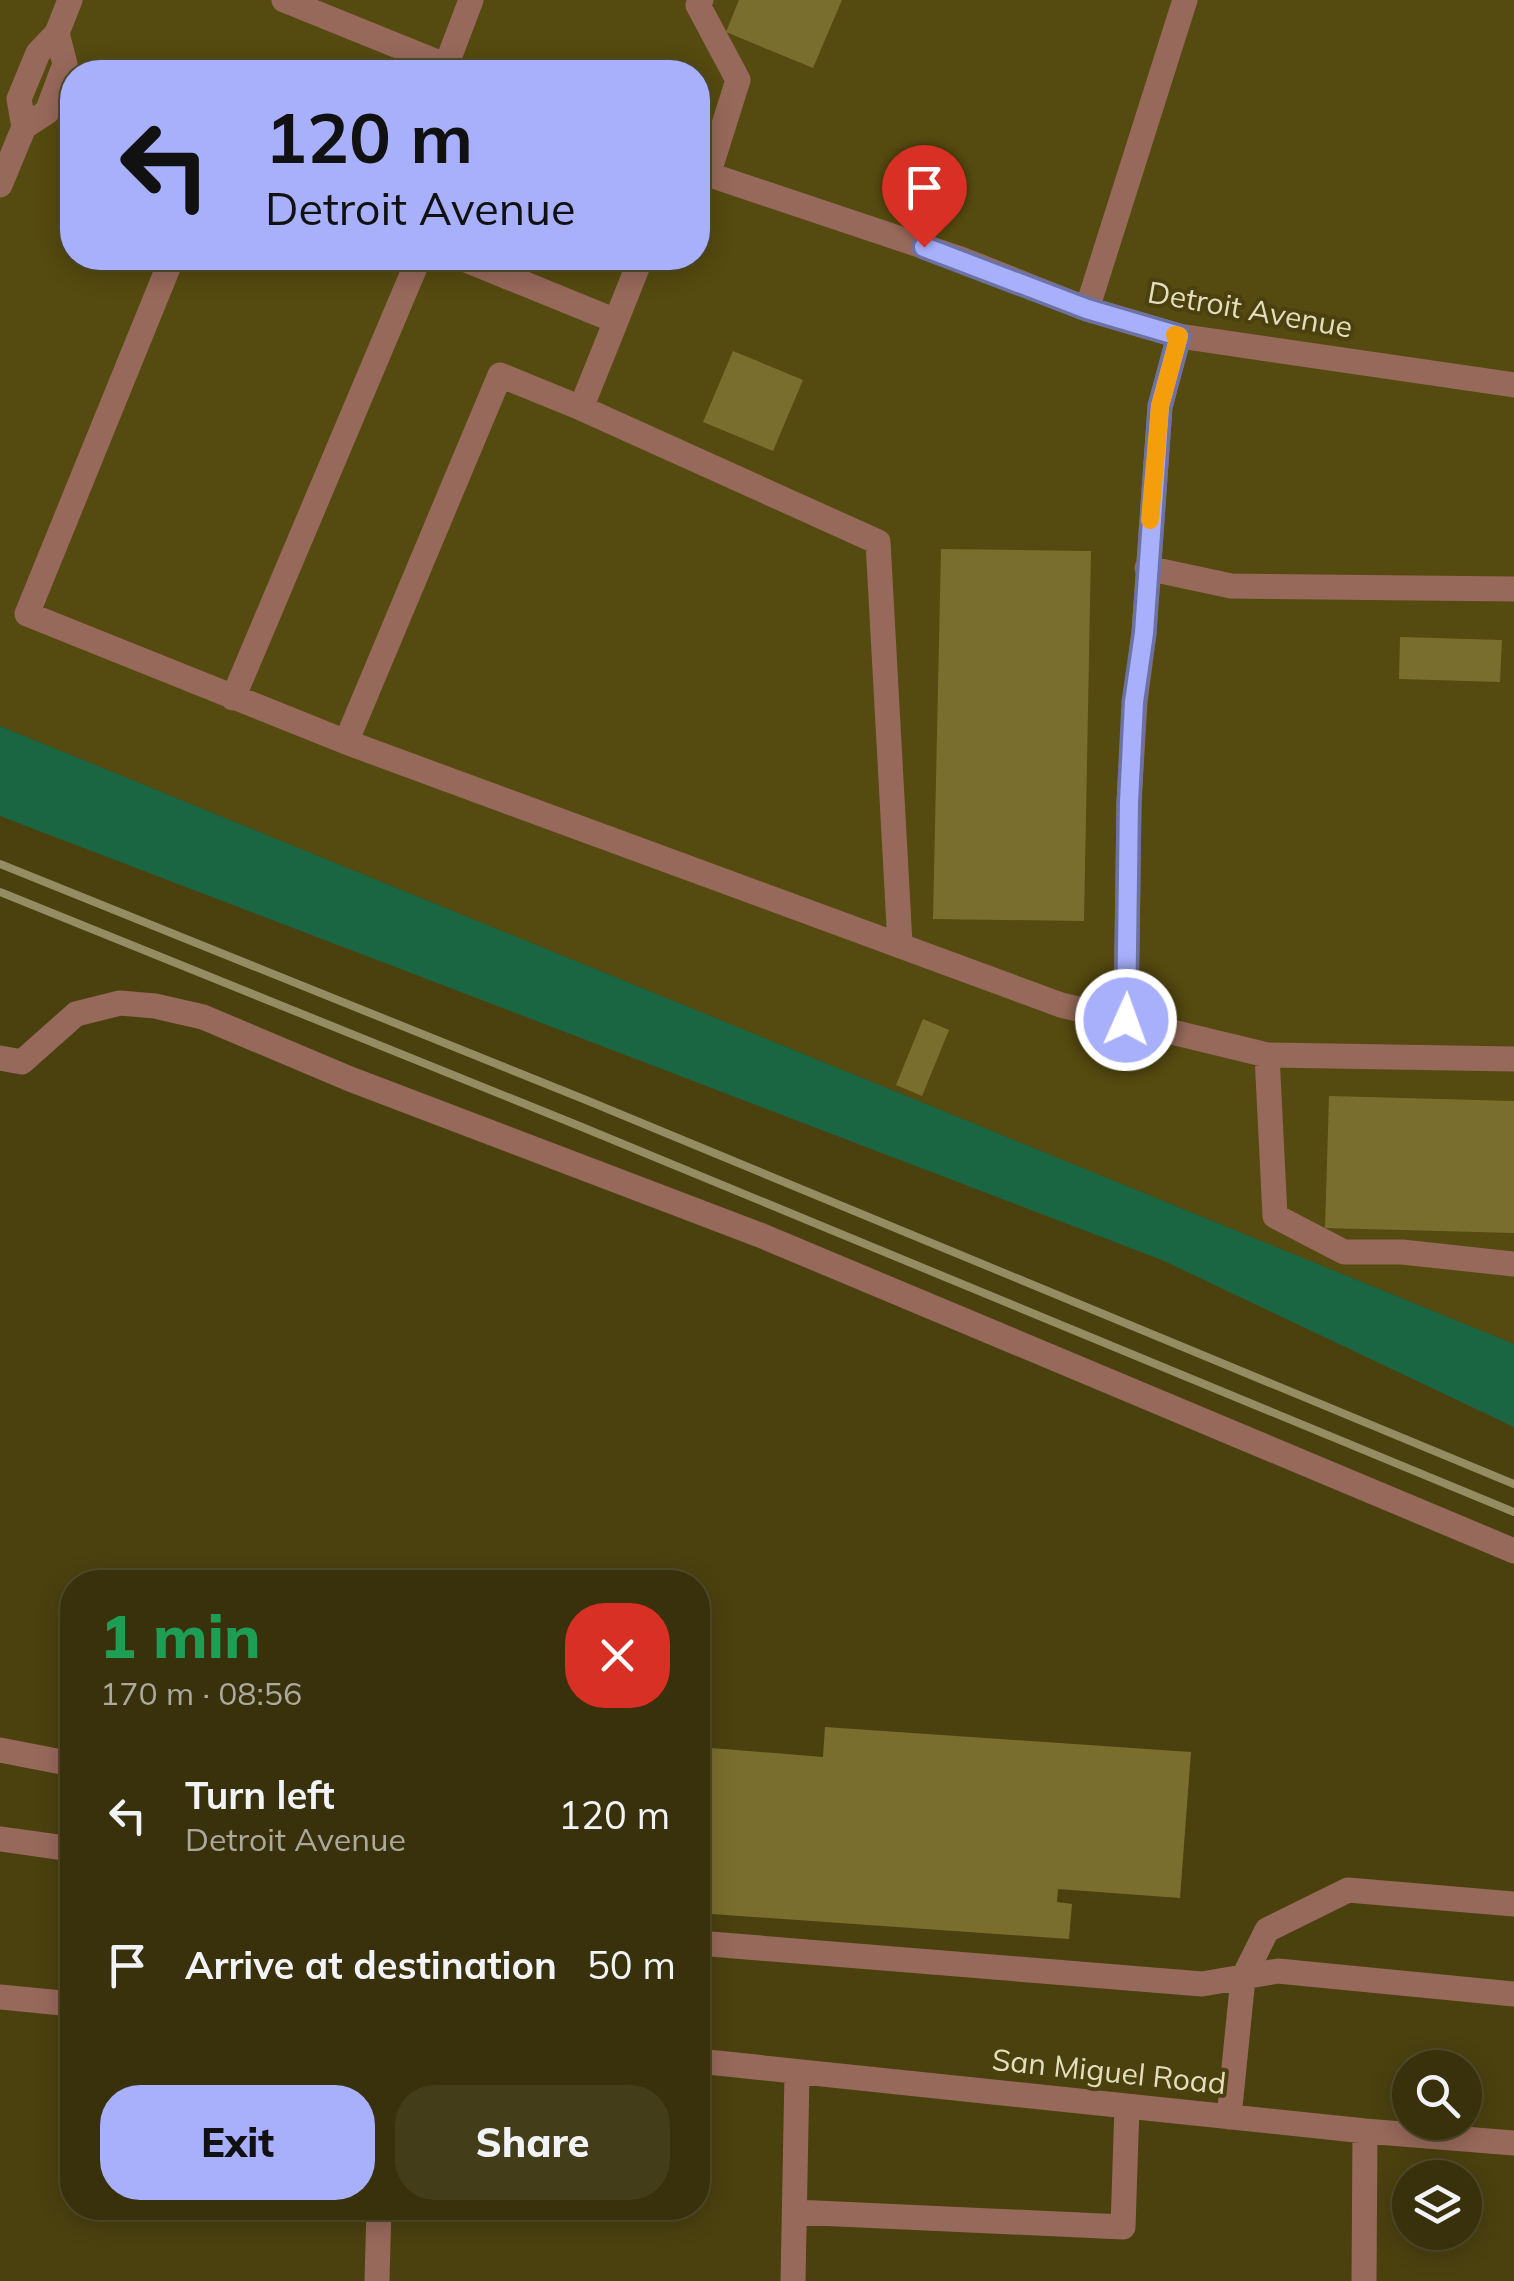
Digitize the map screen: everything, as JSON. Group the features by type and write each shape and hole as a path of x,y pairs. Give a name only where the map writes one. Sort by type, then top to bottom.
{"street":[{"path":"0,185 24,127 20,99 38,54 57,33 70,0"},
{"path":"284,0 432,60"},
{"path":"456,60 472,0"},
{"path":"700,0 698,5 738,80 710,154"},
{"path":"1087,309 1185,0"},
{"name":"Detroit Avenue","path":"710,175 960,259 1087,309 1179,336 1514,385"},
{"path":"167,270 27,614 346,742 1061,1005 1267,1055 1514,1059"},
{"path":"233,698 414,270"},
{"path":"491,270 616,320"},
{"path":"581,408 636,270"},
{"path":"1126,1020 1129,802 1147,568 1160,406 1179,336"},
{"path":"346,742 500,376 581,408 878,542 900,944"},
{"path":"1147,568 1231,586 1514,589"},
{"path":"0,1058 22,1062 76,1014 120,1003 203,1017 350,1079 760,1234 1514,1551"},
{"path":"1267,1055 1276,1216 1344,1252 1402,1252 1514,1264"},
{"path":"0,1750 60,1762"},
{"path":"0,1839 60,1848"},
{"path":"1229,2117 1242,1978 1267,1930 1348,1890 1514,1904"},
{"path":"710,1944 1202,1984 1278,1970 1514,1994"},
{"path":"0,1998 60,2003"},
{"name":"San Miguel Road","path":"710,2062 1514,2143"},
{"path":"793,2281 797,2072"},
{"path":"794,2212 1123,2227 1127,2106"},
{"path":"1364,2281 1365,2131"},
{"path":"377,2281 379,2220"}],"shaded area":[{"path":"0,0 1514,0 1514,1344 0,726"}],"green space":[{"path":"0,726 1514,1344 1514,1427 1162,1260 0,816"}],"building":[{"path":"739,0 842,0 813,68 726,32"},
{"path":"733,351 803,380 773,451 703,422"},
{"path":"941,549 1091,551 1084,921 933,919"},
{"path":"1400,637 1502,640 1500,682 1399,679"},
{"path":"923,1019 949,1030 922,1096 896,1085"},
{"path":"1329,1096 1514,1101 1514,1233 1325,1228"},
{"path":"825,1727 1191,1752 1180,1898 1058,1889 1057,1902 1072,1904 1069,1939 710,1914 710,1748 823,1757"}],"railway":[{"path":"0,864 586,1100 1514,1484"},
{"path":"0,892 577,1125 1514,1512"}],"slow traffic":[{"path":"1150,520 1160,406 1179,336 1175,335"}],"route":[{"path":"924,247 1087,309 1179,336 1160,406 1144,633 1134,702 1126,1020"}]}
